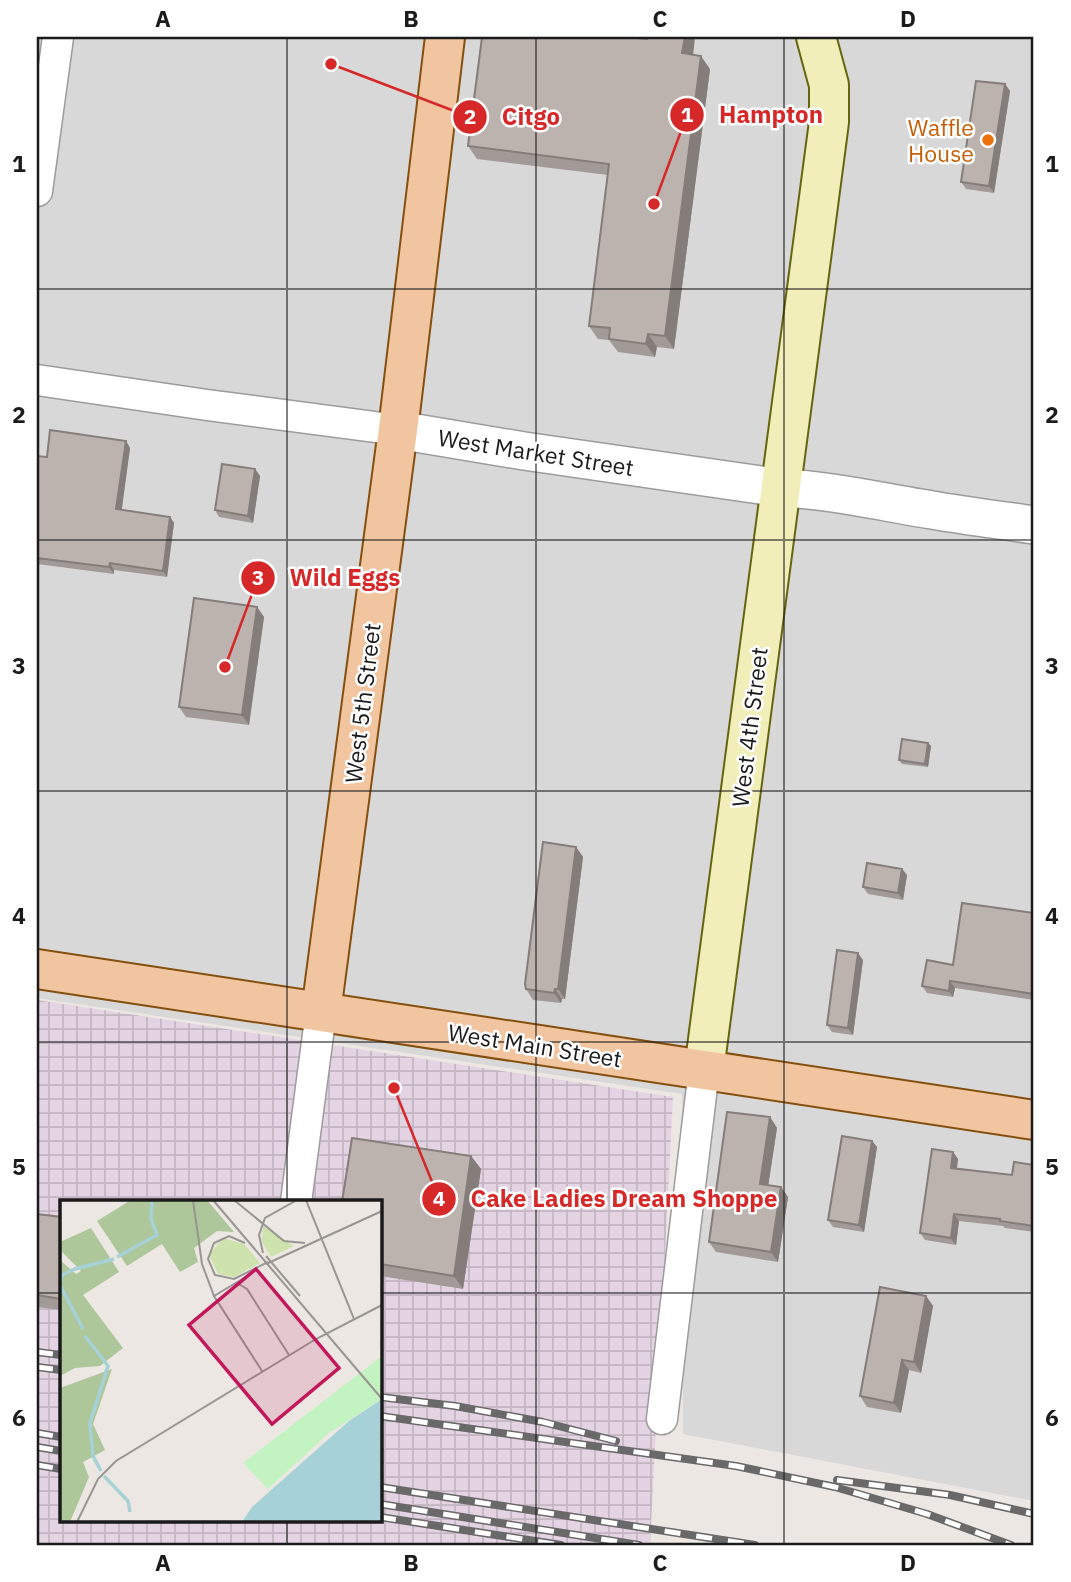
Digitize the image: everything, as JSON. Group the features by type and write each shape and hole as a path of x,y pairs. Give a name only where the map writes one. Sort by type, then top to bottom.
{"main road":[{"name":"West 5th Street","path":"321,1012 398,430 445,37"},
{"name":"West 4th Street","path":"704,1070 829,122 828,85 816,37"},
{"name":"West Main Street","path":"37,969 1034,1120"}],"street":[{"path":"37,191 58,37"},
{"name":"West Market Street","path":"37,382 398,430 524,452 781,488 808,489 1034,525"},
{"name":"West 5th Street","path":"296,1200 321,1012"},
{"name":"West 4th Street","path":"662,1419 704,1070"}],"shaded area":[{"path":"37,37 1034,37 1034,1501 683,1434 682,1094 37,998"},
{"path":"37,1000 673,1097 650,1545 37,1545"}],"building":[{"path":"482,37 685,37 682,53 701,56 665,336 648,334 646,344 609,339 610,328 589,326 609,164 468,146"},
{"name":"Waffle House","path":"976,81 1005,84 989,186 961,182"},
{"path":"50,430 126,441 116,509 170,517 163,571 110,563 109,567 37,558 37,456 47,457"},
{"path":"222,464 255,469 248,516 215,510"},
{"path":"194,598 257,607 242,715 179,707"},
{"path":"902,739 928,743 925,764 899,760"},
{"path":"543,842 576,847 558,989 555,989 554,993 526,989 525,984"},
{"path":"867,863 902,869 898,893 863,887"},
{"path":"962,903 1034,913 1034,994 950,981 949,991 922,986 927,960 953,965"},
{"path":"837,950 858,953 848,1028 827,1025"},
{"path":"727,1112 770,1117 760,1184 781,1187 771,1252 709,1242"},
{"path":"842,1136 872,1141 859,1225 828,1220"},
{"path":"352,1138 471,1156 454,1276 382,1264 382,1200 342,1200"},
{"path":"932,1149 953,1152 951,1168 1012,1175 1014,1162 1034,1165 1034,1226 954,1214 951,1238 920,1233"},
{"path":"37,1214 60,1217 60,1299 37,1295"},
{"path":"880,1287 926,1296 914,1362 902,1360 894,1403 860,1396"}],"railway":[{"path":"37,1352 60,1355"},
{"path":"37,1367 60,1370"},
{"path":"382,1397 455,1406 543,1422 616,1441"},
{"path":"382,1416 736,1466 835,1487 927,1514 1011,1545"},
{"path":"37,1433 60,1437"},
{"path":"37,1447 60,1451"},
{"path":"37,1465 60,1469"},
{"path":"837,1480 950,1495 1034,1514"},
{"path":"382,1487 755,1545"},
{"path":"382,1504 639,1545"},
{"path":"382,1517 561,1545"}],"place":[{"name":"Citgo","path":"331,64"},
{"name":"Waffle House","path":"988,140"},
{"name":"Hampton","path":"654,204"},
{"name":"Wild Eggs","path":"225,667"},
{"name":"Cake Ladies Dream Shoppe","path":"394,1088"}]}
